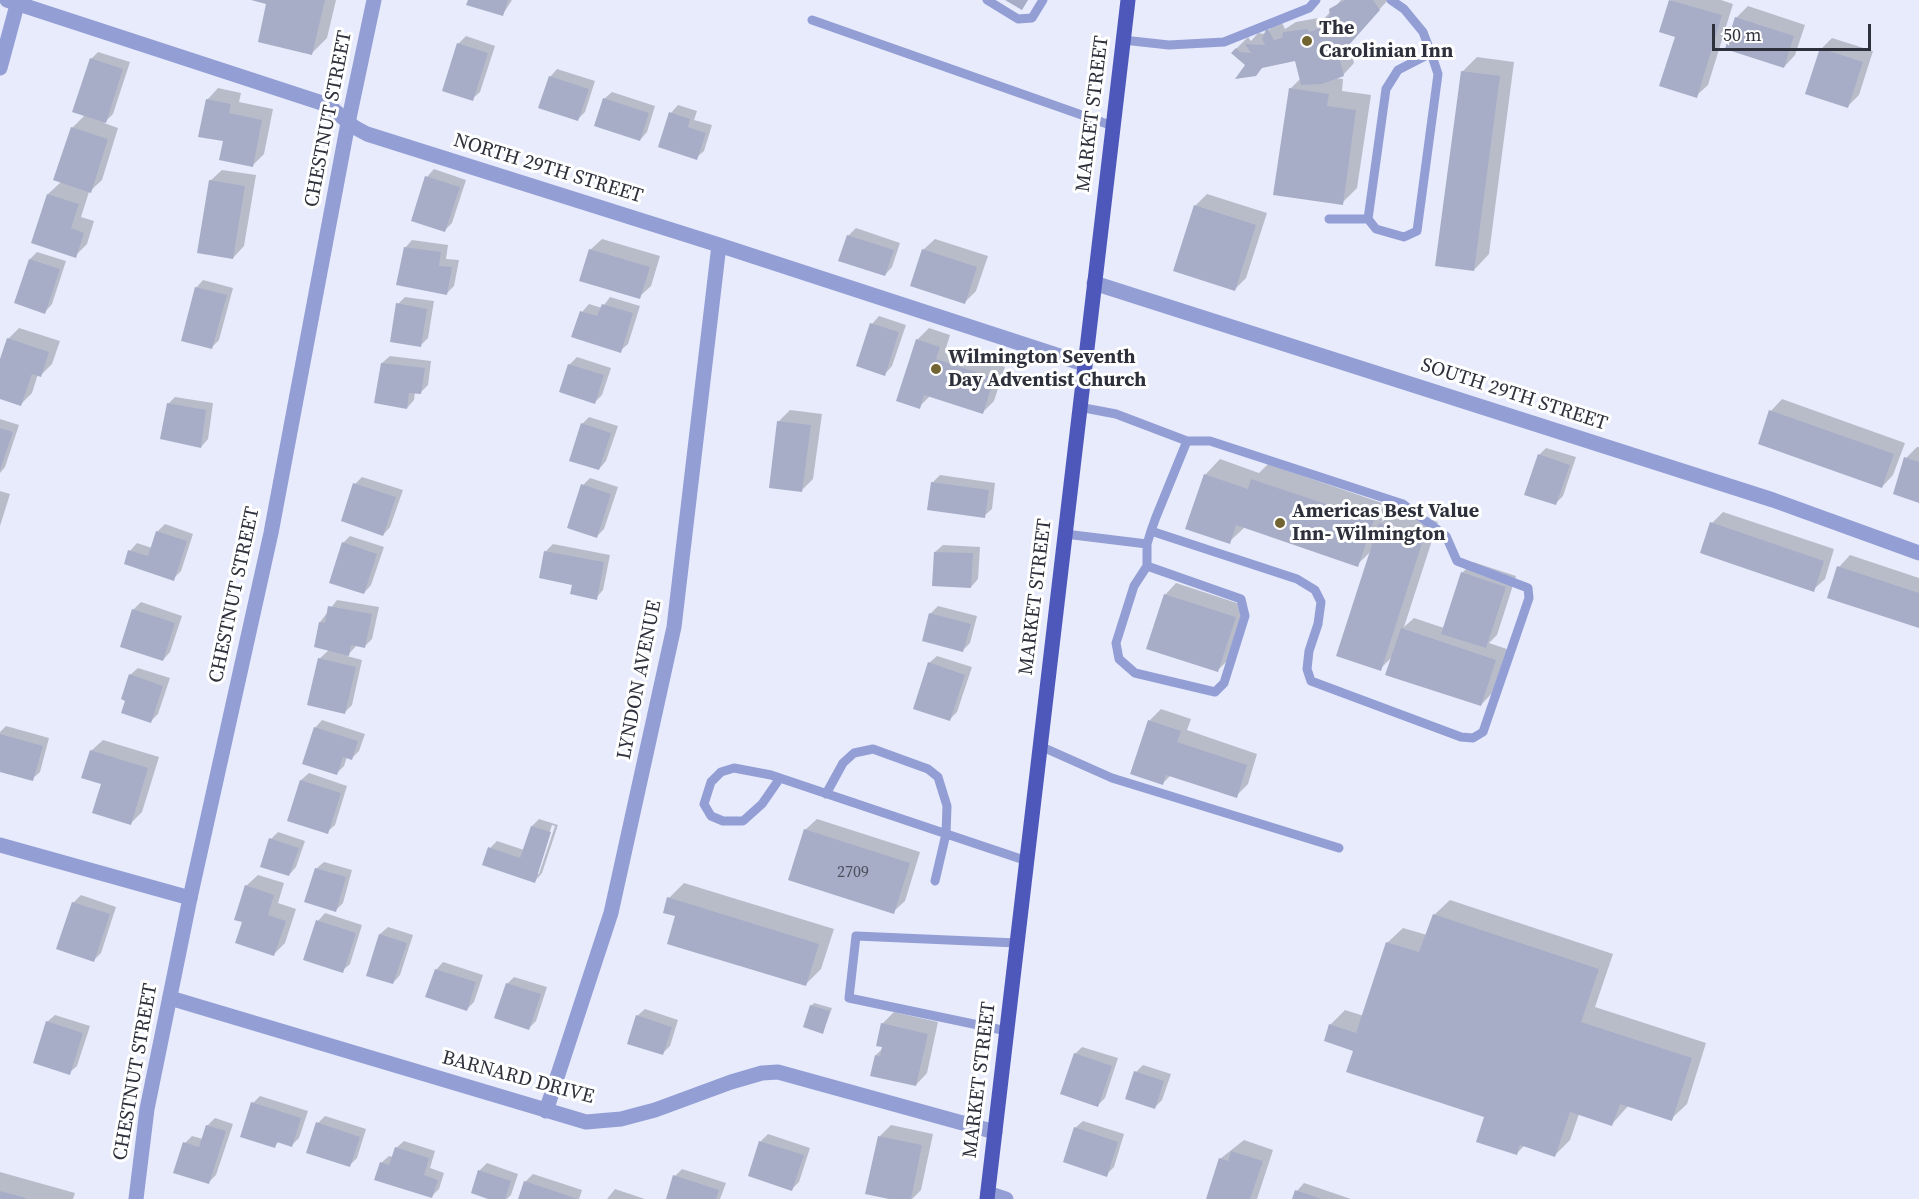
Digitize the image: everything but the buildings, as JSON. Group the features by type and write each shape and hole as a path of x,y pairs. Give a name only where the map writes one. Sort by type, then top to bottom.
{"main road":[{"name":"MARKET STREET","path":"987,1196 1128,0"}],"street":[{"name":"CHESTNUT STREET","path":"136,1199 147,1109 190,898 271,533 348,123 374,0"},
{"name":"NORTH 29TH STREET","path":"12,2 328,105 348,123 367,134 719,244 1084,364"},
{"path":"0,68 12,2"},
{"name":"LYNDON AVENUE","path":"546,1111 610,913 674,627 719,244"},
{"name":"SOUTH 29TH STREET","path":"1094,284 1773,500 1919,553"},
{"path":"0,845 190,898"},
{"name":"BARNARD DRIVE","path":"170,998 586,1122 621,1119 655,1110 731,1082 762,1073 778,1072 995,1132"},
{"path":"987,1196 1006,1199"}],"lane":[{"path":"987,0 1018,19 1032,18 1043,0"},
{"path":"1123,40 1169,45 1224,42 1309,8 1316,0"},
{"path":"1391,0 1406,4 1423,32 1431,53 1438,74 1418,231 1404,237 1376,229 1368,219 1386,89 1398,70 1431,53"},
{"path":"812,20 1113,126"},
{"path":"1329,219 1368,219"},
{"path":"1080,408 1116,414 1187,441 1210,441 1403,504 1446,536 1457,561 1528,588 1529,598 1483,732 1473,738 1461,737 1311,681 1307,669 1309,651 1318,624 1321,602 1315,590 1297,579 1151,531"},
{"path":"1147,566 1241,599 1245,616 1224,683 1215,693 1135,673 1119,659 1116,643 1134,586 1147,566 1147,544 1151,531 1187,441"},
{"path":"1065,534 1147,544"},
{"path":"1040,746 1112,778 1339,848"},
{"path":"826,794 843,763 854,753 873,749 928,769 938,777 947,806 945,834 935,881"},
{"path":"780,778 762,804 743,821 723,820 711,816 704,804 711,782 721,772 734,768 780,778 1027,861"},
{"path":"1007,1030 849,998 856,936 1017,943"}],"place":[{"name":"The Carolinian Inn","path":"1307,41"},
{"name":"Wilmington Seventh Day Adventist Church","path":"936,369"},
{"name":"Americas Best Value Inn- Wilmington","path":"1280,523"}]}
